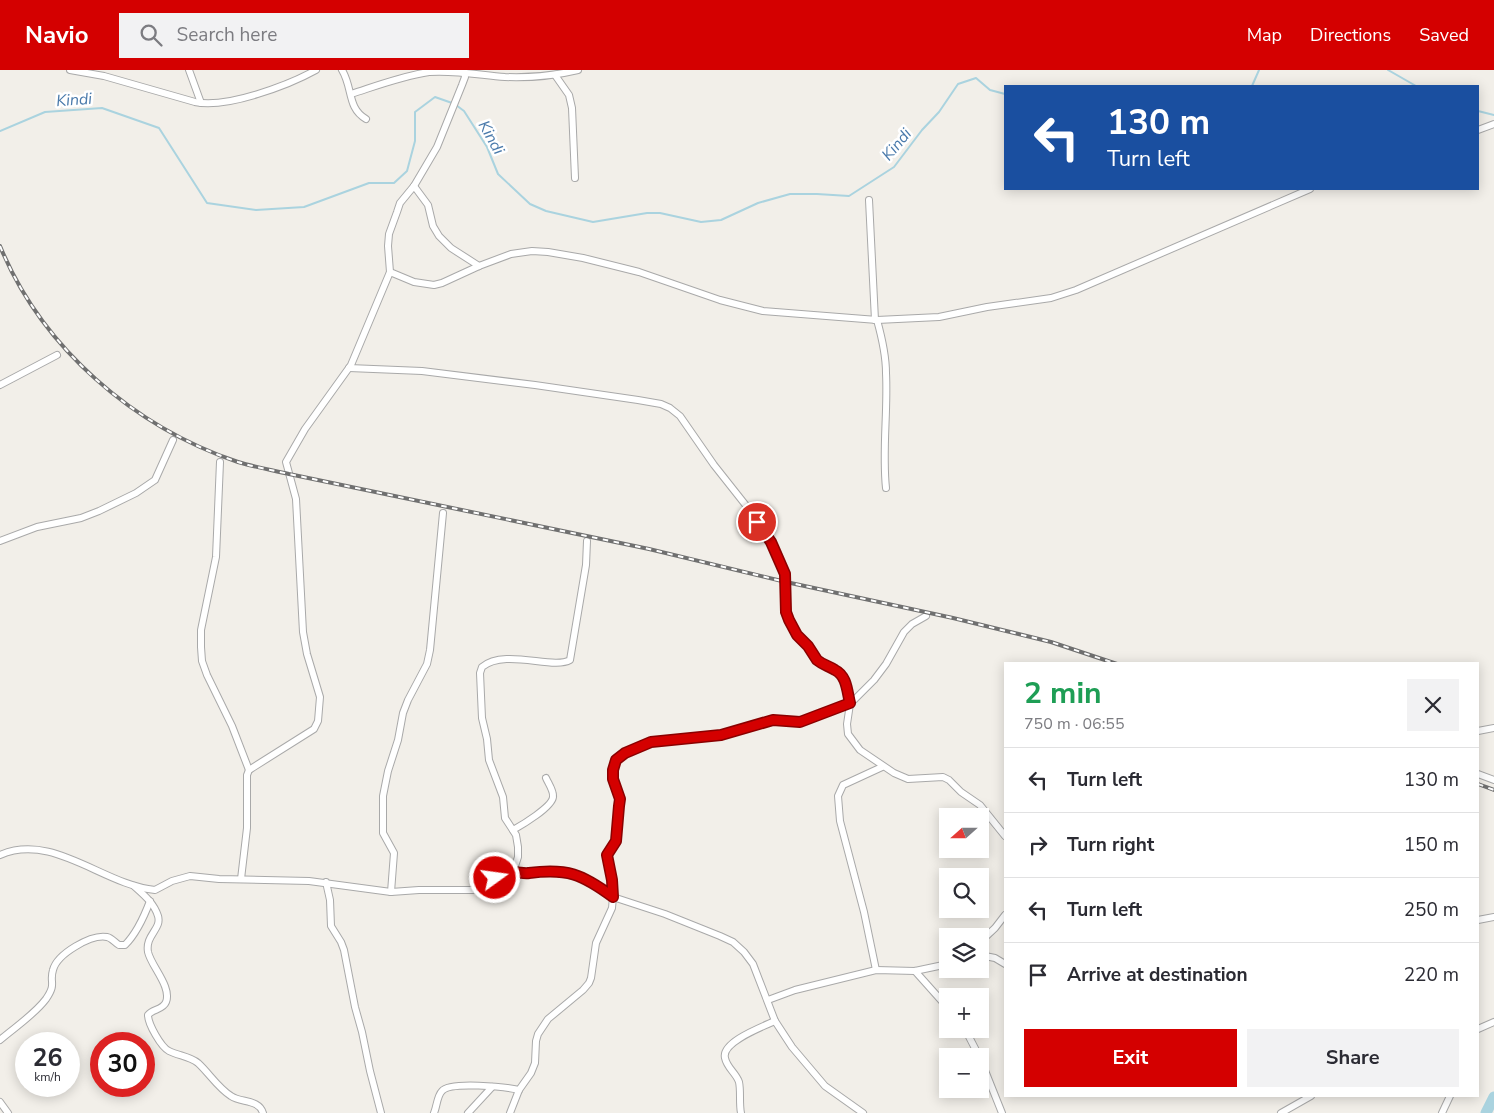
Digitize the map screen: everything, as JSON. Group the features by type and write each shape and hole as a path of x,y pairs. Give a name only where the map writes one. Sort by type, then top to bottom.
{"street":[{"path":"70,70 104,76 201,103 234,99 284,86 316,70"},
{"path":"189,70 201,103"},
{"path":"342,70 346,77 356,113 366,119"},
{"path":"351,94 395,80 429,72 465,71 506,77 555,76 578,70"},
{"path":"241,880 247,828 247,775 249,770 317,726 320,697 307,654 303,632 296,499 286,462 305,429 349,368 390,272 389,234 400,203 414,186 437,147 465,77 465,71"},
{"path":"555,76 569,95 572,108 575,178"},
{"path":"1479,130 1494,124"},
{"path":"414,186 428,205 433,226 439,236 451,248 479,266"},
{"path":"390,272 414,282 434,285 479,266 522,252 548,252 583,258 639,272 756,310 876,320 939,317 987,306 1051,298 1076,290 1308,190"},
{"path":"869,200 876,320 884,348 886,371 884,468 886,488"},
{"path":"0,385 57,355"},
{"path":"349,368 422,371 535,385 638,400 661,404 670,408 680,416 771,542 785,574 786,612 789,620 797,635 808,646 817,660 840,673 844,679 850,704 847,724 848,734 860,750 882,767 908,779 943,777 949,780 961,792 980,805 1004,835"},
{"path":"0,542 37,527 81,518 141,490 155,480 173,440"},
{"path":"220,462 216,557 201,630 202,661 232,726 249,770"},
{"path":"391,892 394,853 384,832 383,796 388,771 398,740 403,712 427,664 430,650 443,513"},
{"path":"513,872 518,856 517,841 513,830 505,818 503,797 489,760 482,718 480,673 482,667 494,661 526,659 561,663 570,660 586,565 587,540"},
{"path":"510,1113 519,1090 531,1073 535,1063 538,1034 548,1019 589,984 596,943 612,908 612,880 607,855 616,841 618,832 620,799 612,774 616,760 625,753 651,742 721,735 773,720 800,722 850,704 874,680 886,664 904,632 912,624 926,616"},
{"path":"1479,731 1494,728"},
{"path":"876,970 864,912 840,821 838,796 843,785 882,767"},
{"path":"1479,774 1494,780"},
{"path":"513,830 546,808 554,798 546,778"},
{"path":"0,855 16,849 39,850 86,865 131,884 155,890 172,881 190,876 241,880 326,882 391,892 473,890 495,878 513,872 527,874 552,870 580,876 613,897 665,914 733,942 753,964 775,1021 792,1047 825,1086 863,1113"},
{"path":"326,882 330,900 331,926 344,950 355,1007 381,1113"},
{"path":"131,884 150,901 159,922 148,941 147,950 150,960 165,986 167,996 163,1006 150,1012 148,1015 151,1026 164,1047 169,1051 190,1058 232,1098 258,1105 262,1108 263,1113"},
{"path":"0,1040 34,1012 52,991 54,983 53,970 66,952 101,937 111,939 119,946 125,945 145,917 150,901"},
{"path":"989,934 1004,916"},
{"path":"1479,920 1494,917"},
{"path":"989,957 1004,963"},
{"path":"768,1000 805,988 876,970 915,971 939,966"},
{"path":"915,971 939,998"},
{"path":"741,1113 739,1081 725,1059 726,1049 731,1043 775,1021"},
{"path":"1479,1030 1494,1022"},
{"path":"989,1080 1002,1113"},
{"path":"434,1113 440,1094 447,1087 506,1087 519,1090"},
{"path":"468,1113 492,1087"},
{"path":"1282,1113 1309,1097"},
{"path":"1442,1113 1450,1097"},
{"path":"0,1102 8,1113"}],"waterway":[{"name":"Kindi","path":"1252,85 1259,70"},
{"name":"Kindi","path":"1388,70 1414,85"},
{"name":"Kindi","path":"456,105 464,111 487,147 498,174 530,204 546,211 593,222 647,213 660,213 701,222 721,220 758,203 790,194 849,196 894,167 922,130 939,112 958,84 976,78 990,90 1004,94"},
{"name":"Kindi","path":"0,131 45,112 102,108 159,128 207,203 256,210 304,207 369,183 394,183 407,171 415,141 415,112 435,97 452,103"},
{"name":"Kindi","path":"1479,111 1494,115"},
{"path":"1486,1113 1494,1097"}],"railway":[{"path":"0,246 18,283 40,318 66,350 96,379 128,405 163,428 200,447 238,462 649,549 786,582 953,618 1051,642 1111,662"},
{"path":"1479,784 1494,790"}],"route":[{"path":"495,878 513,872 527,874 538,871 563,871 580,876 613,897 607,855 616,841 618,832 620,799 612,774 616,760 625,753 651,742 721,735 773,720 800,722 850,703 844,679 840,673 817,660 793,628 786,612 785,574 771,542 757,522"}]}
